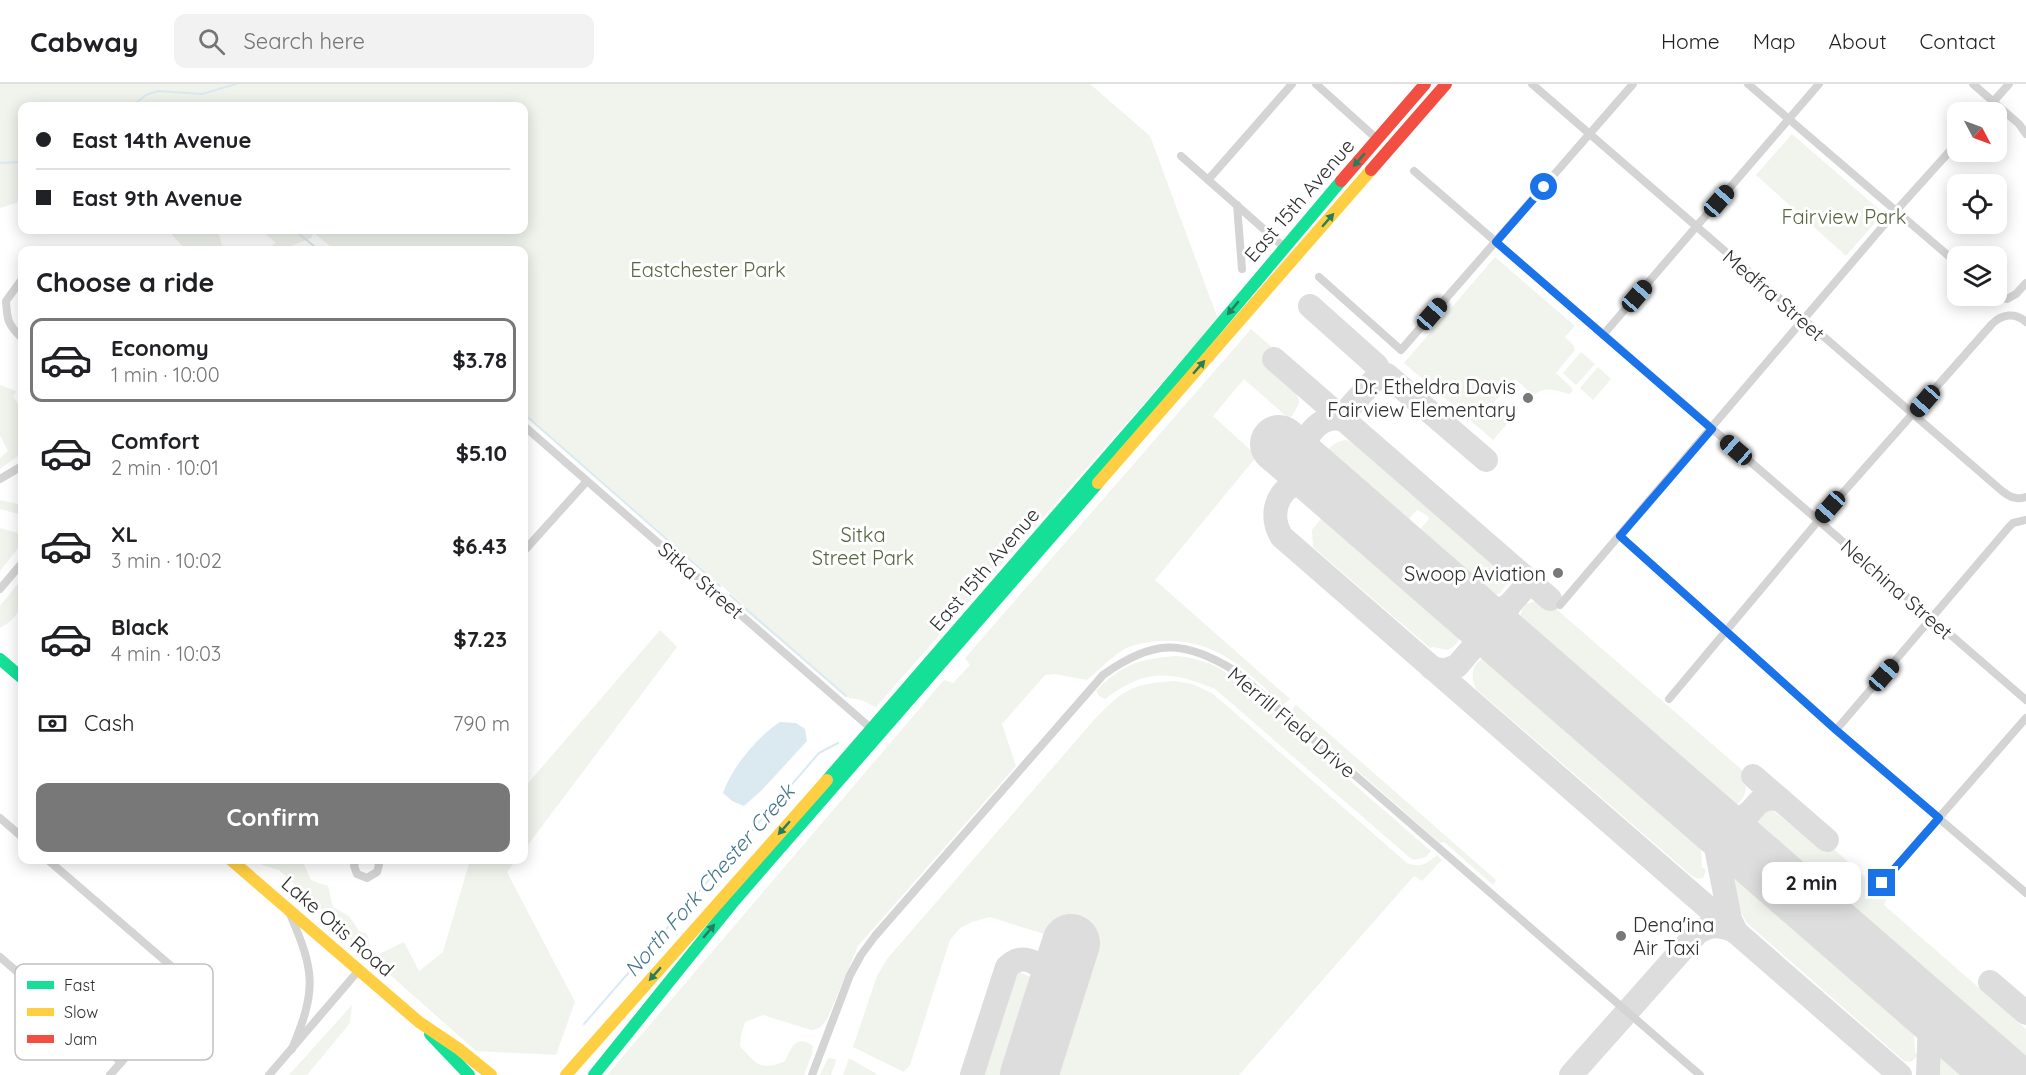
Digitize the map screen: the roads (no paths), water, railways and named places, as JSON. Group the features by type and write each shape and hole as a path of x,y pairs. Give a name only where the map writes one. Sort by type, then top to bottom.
{"main road":[{"name":"East 15th Avenue","path":"594,1075 706,935 875,732 1154,404 1284,247 1425,84"},
{"name":"East 15th Avenue","path":"566,1075 875,732 1446,84"},
{"path":"0,659 18,675"},
{"name":"Lake Otis Road","path":"236,864 419,1022 469,1075"},
{"name":"Lake Otis Road","path":"419,1022 459,1049 491,1075"}],"street":[{"path":"1208,180 1292,84"},
{"path":"1316,84 1377,139"},
{"name":"Medfra Street","path":"1532,84 2002,491 2010,497 2023,498"},
{"path":"1319,278 1401,350 1633,84"},
{"path":"1748,84 1947,255"},
{"path":"1603,335 1819,84"},
{"path":"1973,84 1993,102 2009,84"},
{"path":"2007,114 2026,134"},
{"path":"1560,605 1895,212 1947,154"},
{"path":"1181,156 1284,247"},
{"name":"Nelchina Street","path":"1414,171 2026,700"},
{"path":"1237,205 1242,268"},
{"path":"2007,300 2026,283"},
{"path":"18,285 6,302 8,321 18,334"},
{"path":"1669,699 1818,521 1992,324 1998,318 2007,315 2022,318 2026,322"},
{"name":"Sitka Street","path":"528,429 875,732"},
{"path":"0,479 18,468"},
{"path":"528,547 587,481"},
{"path":"1836,730 2013,523 2025,520"},
{"path":"1620,536 1836,730 2026,893"},
{"path":"0,589 18,568"},
{"name":"Merrill Field Drive","path":"812,1075 850,975 861,955 876,936 1104,675 1133,656 1149,651 1179,647 1213,657 1235,671 1700,1075"},
{"path":"1882,883 2026,718"},
{"path":"0,818 18,834"},
{"path":"53,864 169,964"},
{"path":"356,864 355,870 363,878 375,875 378,864"},
{"path":"286,907 308,961 311,982 305,1018 292,1049"},
{"path":"0,957 15,970"},
{"path":"269,1075 359,970"},
{"path":"110,1075 121,1062 119,1060"}],"waterway":[{"path":"137,102 146,95 158,91 202,94 236,84"},
{"path":"0,163 18,162"},
{"name":"North Fork Chester Creek","path":"299,234 314,246"},
{"name":"North Fork Chester Creek","path":"528,418 720,586"},
{"name":"North Fork Chester Creek","path":"730,595 846,696"},
{"name":"North Fork Chester Creek","path":"584,1024 819,753 838,743"}],"place":[{"name":"Dr. Etheldra Davis Fairview Elementary","path":"1528,398"},
{"name":"Swoop Aviation","path":"1558,573"},
{"name":"Dena'ina Air Taxi","path":"1621,936"}],"park label":[{"name":"Fairview Park","path":"1844,216"},
{"name":"Eastchester Park","path":"708,269"},
{"name":"Sitka Street Park","path":"863,546"}]}
